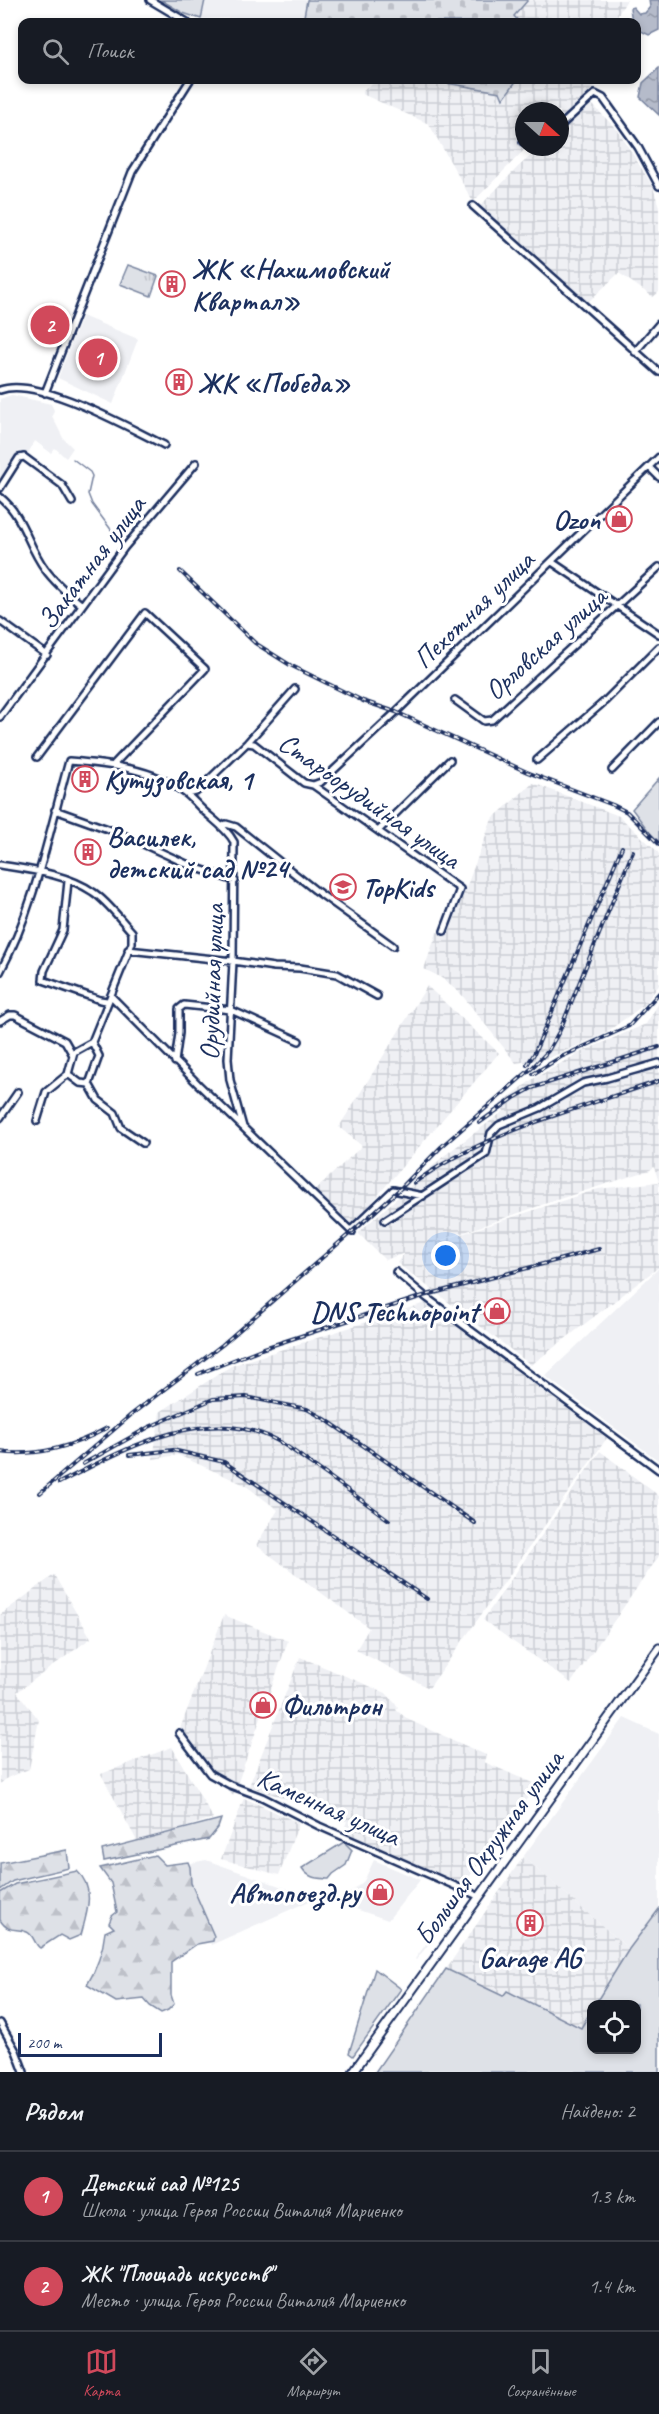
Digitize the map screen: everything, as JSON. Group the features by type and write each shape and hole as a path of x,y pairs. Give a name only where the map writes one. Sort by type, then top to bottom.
{"main road":[{"name":"Большая Окружная улица","path":"353,2072 659,1648"}],"street":[{"path":"150,0 180,18"},
{"path":"45,393 132,172 187,84"},
{"path":"569,118 595,94 603,98 638,147 659,186"},
{"path":"473,206 659,372"},
{"path":"635,352 659,324"},
{"path":"0,390 17,386 73,402 164,445"},
{"path":"0,488 19,459 24,457 62,485 72,501"},
{"name":"Пехотная улица","path":"313,785 321,782 396,712 659,457"},
{"name":"Закатная улица","path":"0,717 82,605 154,512 196,463"},
{"path":"649,467 659,477"},
{"path":"0,498 15,511 45,569 59,586 82,605"},
{"path":"552,561 616,607 659,634"},
{"name":"Орловская улица","path":"455,700 484,721 492,720 659,567"},
{"path":"37,757 145,613 205,669 114,764"},
{"path":"0,621 47,655"},
{"path":"537,760 604,701 659,647"},
{"path":"188,794 196,792 248,743 295,689"},
{"path":"612,770 659,722"},
{"name":"Староорудийная улица","path":"248,743 254,744 304,783 313,785 460,889 444,931"},
{"path":"378,831 450,760"},
{"name":"Орудийная улица","path":"55,810 69,761 114,764 170,783 188,794 191,801 222,827 234,842 233,961 228,1059 230,1080 243,1127"},
{"path":"0,972 33,895 55,810 118,833 191,866 235,881"},
{"path":"222,827 226,824 236,827 315,890 393,946"},
{"path":"0,866 38,871 94,892 126,925 133,937 92,1042 80,1047 73,1055 68,1074 46,1092 37,1121"},
{"path":"68,881 63,930 44,971 43,980 100,1000 109,998"},
{"path":"129,950 338,974 377,996"},
{"path":"109,998 350,1231 393,1190 423,1196"},
{"path":"175,1062 181,1006 231,1010 300,1041"},
{"path":"0,1020 10,1015 15,1016 65,1041 73,1055"},
{"path":"92,1042 99,1056 89,1084 98,1100 115,1113 121,1128 143,1143"},
{"path":"385,1220 486,1154 491,1133 499,1125 540,1108 583,1083 659,1063"},
{"path":"68,1074 80,1083 89,1084"},
{"path":"0,1118 18,1092"},
{"path":"396,1272 423,1296 659,1470"},
{"name":"Каменная улица","path":"179,1733 210,1774 230,1785 262,1797 319,1826 478,1896"},
{"path":"0,2023 16,2051 24,2072"}],"shaded area":[{"path":"205,0 307,0 304,18 201,18"},
{"path":"528,0 627,0 616,18 516,18 514,16"},
{"path":"372,84 452,84 500,92 503,99 514,84 596,84 569,113 569,102 515,102 515,156 518,156 473,202 429,124 362,94 365,88"},
{"path":"592,104 619,132 653,187 659,207 659,292 653,297 619,273 588,302 480,206 531,156 569,156 569,123"},
{"path":"82,316 138,339 113,404 58,378"},
{"path":"12,395 51,404 54,410 52,416 63,438 73,448 66,458 55,448 51,453 35,441 27,455 19,451 0,482 0,399"},
{"path":"533,783 619,816 659,854 659,985 645,1004 604,1034 549,1058 516,1063 461,994 440,977 424,969 437,932 448,936 492,819"},
{"path":"427,986 499,1053 350,1228 312,1193 362,1146 339,1127"},
{"path":"659,1003 659,1182 654,1167 385,1260 358,1233 445,1155 504,1111 500,1104 533,1079 581,1052 646,1024"},
{"path":"659,1182 659,1267 531,1365 397,1263 404,1253 598,1189"},
{"path":"659,1268 659,1461 545,1376"},
{"path":"425,1303 607,1438 429,1688 356,1650 369,1628 256,1545 278,1510 245,1485 178,1455 153,1459 160,1412 231,1366"},
{"path":"600,1451 659,1496 659,1556 571,1683 483,1620"},
{"path":"54,1575 91,1638 17,1692 39,1720 29,1769 7,1778 0,1784 0,1615"},
{"path":"224,1615 288,1641 233,1796 179,1731"},
{"path":"300,1657 386,1693 398,1707 396,1710 409,1720 486,1755 484,1762 537,1785 464,1884 343,1832 347,1821 340,1821 317,1813 318,1810 249,1786"},
{"path":"624,1718 659,1734 659,1909 629,1949 523,1857"},
{"path":"172,1747 213,1818 138,1843 101,1774"},
{"path":"244,1798 299,1823 279,1875 221,1859"},
{"path":"523,1857 629,1949 597,2000 587,2000 587,2018 581,2028 508,1991 504,1996 446,1969"},
{"path":"206,1860 316,1898 211,1945 188,1873 191,1863"},
{"name":"Автопоезд.ру","path":"374,1860 420,1880 388,1920 338,1903 364,1881"},
{"path":"455,1894 461,1897 460,1905 416,1960 429,1940 424,1936"}],"green space":[{"path":"161,0 205,0 201,18 183,13"},
{"path":"307,0 528,0 514,16 516,18 304,18"},
{"path":"452,84 514,84 503,99 500,92"},
{"path":"128,265 158,276 151,296 120,284"},
{"path":"659,778 659,845 632,809"},
{"path":"221,1819 218,1828 209,1839 104,1861 102,1850"},
{"path":"344,1842 352,1850 346,1865 329,1879 310,1876 302,1868"},
{"path":"67,1850 69,1868 13,1881 0,1890 0,1863"},
{"path":"155,1855 165,1865 188,1862 191,1883 214,1936 213,1941 197,1944 171,1962 171,1995 174,2004 161,2013 144,1999 116,2002 87,1985 99,1960 105,1932 114,1928 109,1923 117,1912 111,1883 100,1868"},
{"path":"77,1871 83,1878 88,1893 87,1910 81,1935 69,1940 60,1935 40,1948 29,1933 10,1929 0,1920 0,1893 15,1884"},
{"path":"659,1909 659,2072 375,2072 446,1969 503,1996 507,1991 581,2028 587,2018 587,2054 641,2054 641,2000 597,2000 629,1949"},
{"path":"375,1969 401,1989 353,2056 349,2053"}],"water":[{"path":"649,0 659,0 659,30 649,35 641,31 641,18 631,18 630,8 633,7 639,14 645,13 650,7"},
{"path":"659,68 659,115 640,97 643,83"}],"waterway":[{"path":"73,459 90,472 92,476 88,494 92,504 115,535"}],"railway":[{"path":"180,571 255,643 290,665 363,701 396,712 527,772 613,805 627,812 659,844"},
{"path":"527,1065 534,1054 622,847"},
{"path":"40,1493 132,1414 222,1345 401,1188 441,1147 532,1068 548,1051 560,1030 633,851"},
{"path":"533,1074 561,1057 629,1026 659,993"},
{"path":"479,1123 532,1088 659,1047"},
{"path":"414,1183 470,1149 532,1123 659,1081"},
{"path":"198,1374 261,1349 423,1296 599,1249"},
{"path":"83,1464 149,1427 213,1399 246,1397 307,1409 325,1419 475,1523"},
{"path":"59,1483 110,1457 164,1435 221,1426 249,1430 276,1440 389,1520"},
{"path":"0,1452 28,1453 55,1449 107,1428"},
{"path":"129,1455 173,1450 224,1462 427,1599"}],"place":[{"name":"ЖК «Нахимовский Квартал»","path":"172,284"},
{"name":"ЖК \"Площадь искусств\"","path":"50,325"},
{"name":"Детский сад №125","path":"98,358"},
{"name":"ЖК «Победа»","path":"179,382"},
{"name":"Ozon","path":"619,519"},
{"name":"Кутузовская, 1","path":"85,779"},
{"name":"Василек, детский сад №24","path":"88,852"},
{"name":"TopKids","path":"343,887"},
{"name":"DNS Technopoint","path":"497,1311"},
{"name":"Фильтрон","path":"263,1705"},
{"name":"Автопоезд.ру","path":"380,1892"},
{"name":"Garage AG","path":"530,1923"}]}
